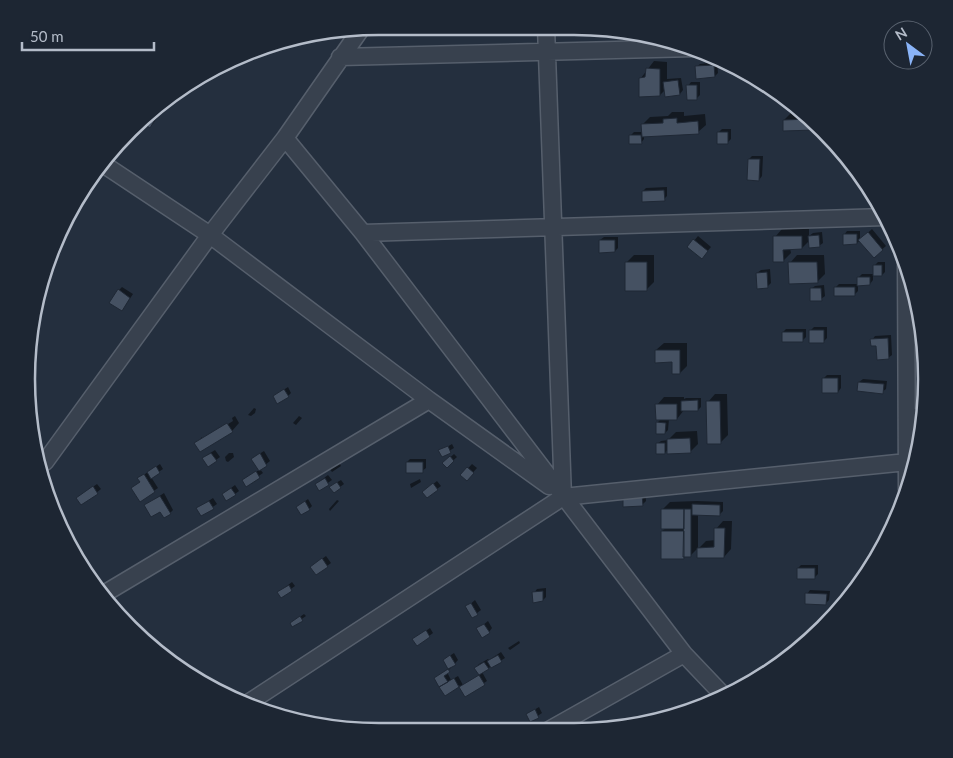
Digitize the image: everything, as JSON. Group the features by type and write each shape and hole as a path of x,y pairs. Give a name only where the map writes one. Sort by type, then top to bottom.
{"street":[{"path":"547,35 563,497"},
{"path":"45,461 210,235 285,138 355,36"},
{"path":"340,56 669,49"},
{"path":"285,138 363,233 684,654 719,691"},
{"path":"108,167 210,235 429,400 563,497"},
{"path":"363,233 878,217"},
{"path":"253,699 563,497 907,462 906,291"},
{"path":"108,591 429,400"},
{"path":"907,418 916,417"},
{"path":"562,723 684,654"}],"building":[{"path":"714,65 715,77 696,79 695,66"},
{"path":"646,68 660,69 660,96 639,97 639,78 645,77"},
{"path":"678,80 680,95 665,97 663,82"},
{"path":"686,85 697,85 697,100 687,100"},
{"path":"157,116 150,128 146,126"},
{"path":"677,118 677,123 698,121 699,134 642,137 641,124 663,123 663,119"},
{"path":"800,119 811,130 783,131 783,120"},
{"path":"717,132 728,132 728,144 717,144"},
{"path":"629,135 641,135 642,144 629,144"},
{"path":"748,159 760,159 759,181 747,180"},
{"path":"664,190 665,201 642,202 642,191"},
{"path":"868,232 883,250 874,258 858,240"},
{"path":"843,234 857,234 857,244 843,245"},
{"path":"819,235 820,247 809,248 808,236"},
{"path":"773,236 802,236 802,249 783,250 784,262 773,262"},
{"path":"693,239 708,251 702,259 687,247"},
{"path":"599,240 615,240 615,252 599,253"},
{"path":"625,262 647,262 647,291 625,291"},
{"path":"788,262 817,262 818,283 789,284"},
{"path":"873,265 882,265 882,276 873,276"},
{"path":"767,272 768,288 757,289 756,273"},
{"path":"857,277 870,277 870,285 857,286"},
{"path":"834,287 855,287 855,296 834,296"},
{"path":"810,288 821,288 822,301 810,301"},
{"path":"118,289 130,298 122,311 109,303"},
{"path":"809,330 824,330 824,343 809,343"},
{"path":"782,332 803,332 803,342 782,342"},
{"path":"888,338 889,359 877,360 876,346 871,346 870,339"},
{"path":"655,350 680,350 680,374 672,374 672,362 655,363"},
{"path":"822,378 838,378 838,393 822,393"},
{"path":"858,382 884,384 883,394 857,391"},
{"path":"284,389 289,397 277,404 273,396"},
{"path":"698,400 698,411 681,411 681,401"},
{"path":"706,401 720,401 721,444 707,444"},
{"path":"655,404 677,404 677,420 656,420"},
{"path":"656,422 666,423 665,434 656,434"},
{"path":"227,423 233,432 200,452 194,443"},
{"path":"690,438 691,453 667,454 667,439"},
{"path":"656,443 665,443 665,454 656,454"},
{"path":"448,446 451,453 442,457 438,450"},
{"path":"211,453 217,461 208,467 202,458"},
{"path":"260,453 267,466 259,471 251,459"},
{"path":"450,456 454,461 447,468 442,463"},
{"path":"406,462 423,462 423,473 406,473"},
{"path":"156,466 160,473 151,479 147,472"},
{"path":"467,467 474,473 467,481 460,475"},
{"path":"256,471 260,478 246,487 242,480"},
{"path":"144,474 155,492 140,502 131,488 140,482 137,478"},
{"path":"325,478 329,485 319,491 315,484"},
{"path":"337,482 341,488 334,493 329,487"},
{"path":"433,483 438,490 427,498 422,492"},
{"path":"93,486 98,494 81,505 76,498"},
{"path":"231,488 236,495 226,501 222,494"},
{"path":"642,494 643,506 623,507 623,495"},
{"path":"160,496 171,514 164,518 160,512 151,517 144,505"},
{"path":"209,501 214,509 201,516 196,508"},
{"path":"305,501 310,510 301,515 296,507"},
{"path":"692,504 720,505 720,516 692,515"},
{"path":"661,509 684,509 684,529 661,529"},
{"path":"684,509 691,509 691,557 683,557"},
{"path":"714,528 725,528 724,558 697,558 697,548 714,547"},
{"path":"661,531 684,531 684,559 661,559"},
{"path":"322,558 328,567 316,575 310,567"},
{"path":"797,568 815,568 815,579 797,579"},
{"path":"289,585 292,591 281,598 277,592"},
{"path":"543,591 543,601 533,603 532,592"},
{"path":"805,593 827,594 826,605 805,604"},
{"path":"471,603 478,615 472,618 465,606"},
{"path":"300,616 303,621 292,627 290,623"},
{"path":"484,624 490,633 482,638 476,628"},
{"path":"426,630 430,637 417,646 412,639"},
{"path":"450,655 456,665 448,669 443,660"},
{"path":"498,655 502,662 491,668 487,661"},
{"path":"484,662 489,669 479,675 474,668"},
{"path":"448,669 450,672 444,676 448,682 439,687 434,678"},
{"path":"479,675 485,685 465,697 459,687"},
{"path":"454,678 459,687 445,696 439,687"},
{"path":"535,709 539,718 530,722 526,714"}]}
